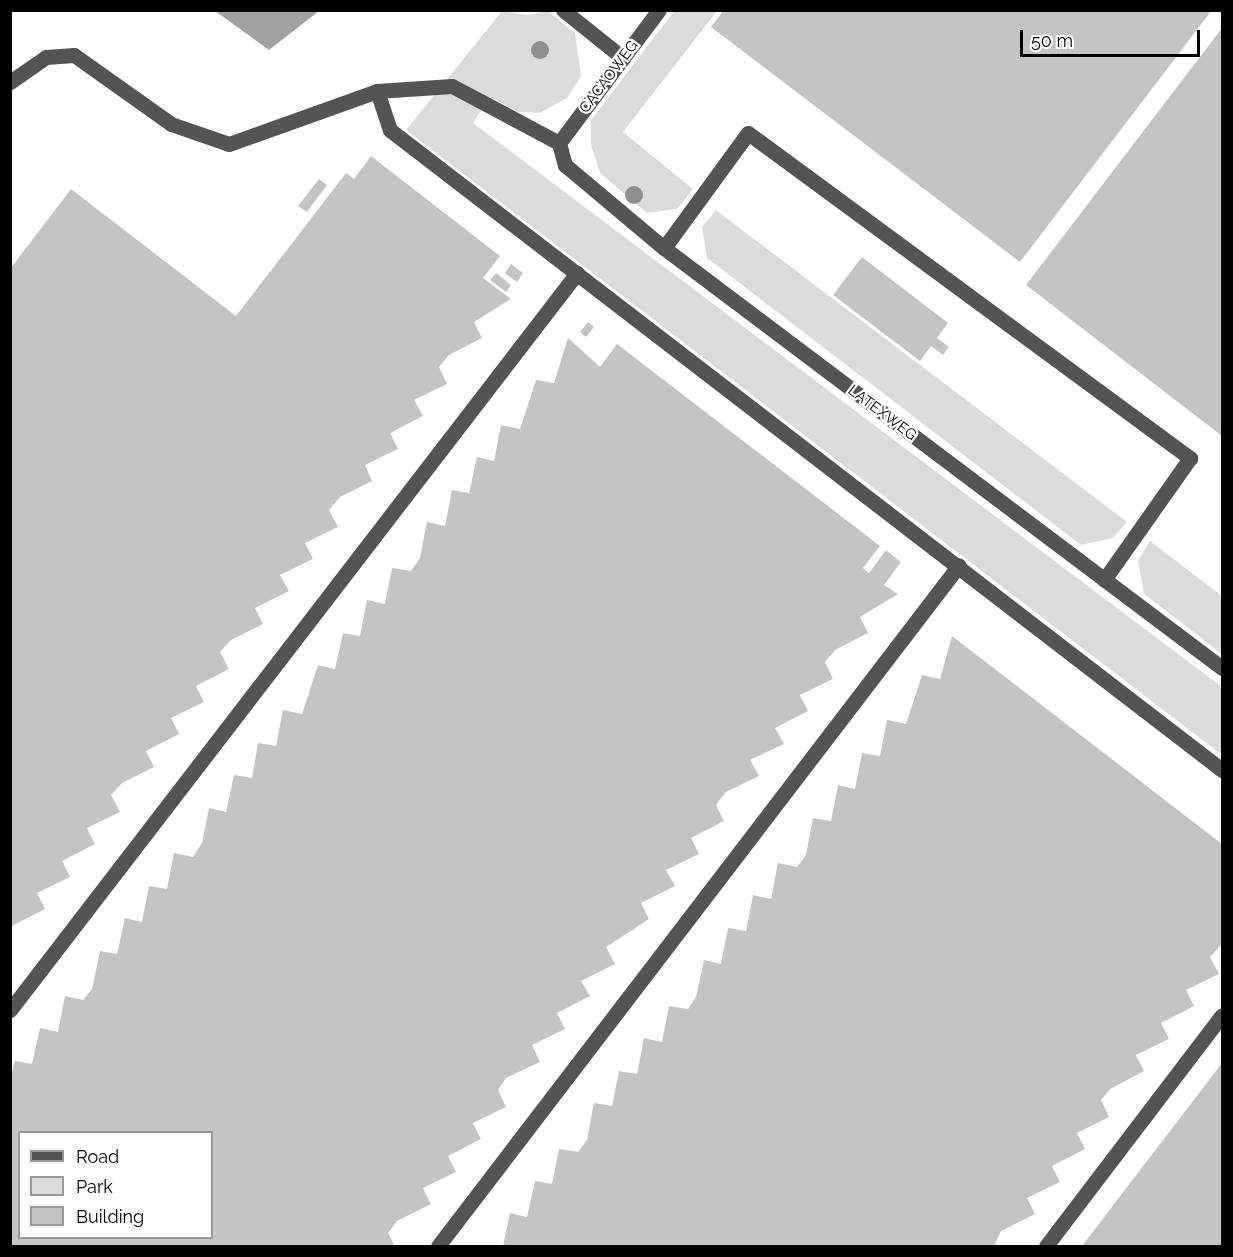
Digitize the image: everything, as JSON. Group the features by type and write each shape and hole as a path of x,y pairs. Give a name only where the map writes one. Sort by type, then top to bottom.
{"street":[{"path":"563,10 623,58"},
{"name":"CACAOWEG","path":"559,143 659,10"},
{"path":"10,82 46,57 74,55 171,124 229,144 377,91 452,86 559,143"},
{"path":"377,91 390,129 959,565 1222,770"},
{"path":"664,248 748,133 1190,458 1104,580"},
{"name":"LATEXWEG","path":"559,143 565,165 664,248 1222,668"},
{"path":"10,1010 577,273"},
{"path":"438,1246 959,565"},
{"path":"1046,1246 1222,1015"}],"green space":[{"path":"675,10 717,11 623,132 693,189 677,209 647,213 600,173 591,145 591,120"},
{"path":"502,11 527,15 548,11 575,33 581,76 567,98 540,113 518,112 490,97 473,123 1222,687 1222,755 406,130"},
{"path":"716,210 1127,522 1113,538 1081,545 707,258 702,227"},
{"path":"1150,541 1222,596 1222,654 1144,594 1138,561"}],"shaded area":[{"path":"318,10 319,11 269,50 215,11"}],"building":[{"path":"724,10 1212,10 1020,262 711,27"},
{"path":"1222,28 1222,436 1026,285"},
{"path":"371,156 500,256 483,278 511,299 474,322 482,338 449,355 439,367 447,384 414,400 423,416 390,433 398,449 365,465 372,481 340,497 329,510 338,527 305,543 313,559 280,575 289,591 255,608 263,624 231,640 220,652 229,669 196,686 204,702 171,718 179,734 146,751 154,767 122,783 111,795 120,812 87,828 95,844 62,861 70,877 37,893 45,909 10,927 10,269 71,189 236,316 346,173 354,179"},
{"path":"319,179 327,185 307,212 298,206"},
{"path":"862,257 948,323 937,338 949,347 943,355 931,346 920,361 833,295"},
{"path":"511,264 523,273 517,282 505,273"},
{"path":"496,273 511,285 506,292 490,280"},
{"path":"588,322 594,327 586,337 580,332"},
{"path":"568,338 600,367 617,344 880,546 863,568 869,573 886,550 901,562 884,585 898,594 860,617 868,633 835,650 825,662 833,679 800,695 808,711 775,728 784,744 750,760 759,776 726,792 716,805 724,821 691,838 699,854 666,870 675,886 641,903 649,919 606,947 615,964 581,981 590,996 557,1013 565,1029 532,1045 540,1062 506,1078 498,1090 506,1107 473,1123 481,1139 448,1156 456,1172 423,1188 431,1204 397,1221 388,1233 395,1246 10,1246 10,1079 15,1061 32,1064 40,1028 58,1032 65,996 83,1000 92,989 100,951 117,954 125,918 142,922 149,886 167,889 174,853 193,857 202,843 209,808 226,812 234,775 252,778 258,743 276,746 283,710 302,714 318,665 335,669 343,633 360,636 367,600 385,604 392,568 411,571 420,558 427,522 445,526 452,490 469,493 477,457 494,461 501,425 520,429 536,380 554,383"},
{"path":"952,636 1222,844 1222,944 1210,957 1219,974 1186,990 1194,1006 1161,1023 1169,1039 1136,1055 1144,1071 1110,1089 1101,1100 1109,1117 1077,1133 1085,1149 1052,1166 1060,1182 1027,1198 1035,1214 1001,1231 994,1246 503,1246 510,1213 527,1217 535,1181 552,1184 559,1149 578,1152 587,1140 594,1103 612,1106 619,1071 637,1074 644,1038 662,1042 669,1006 688,1009 696,997 704,960 721,964 728,928 746,931 753,895 771,899 778,863 797,867 806,855 813,818 831,821 838,785 855,789 862,753 880,756 887,720 906,724 922,675 940,679"},
{"path":"1222,1063 1222,1246 1082,1246"}]}
